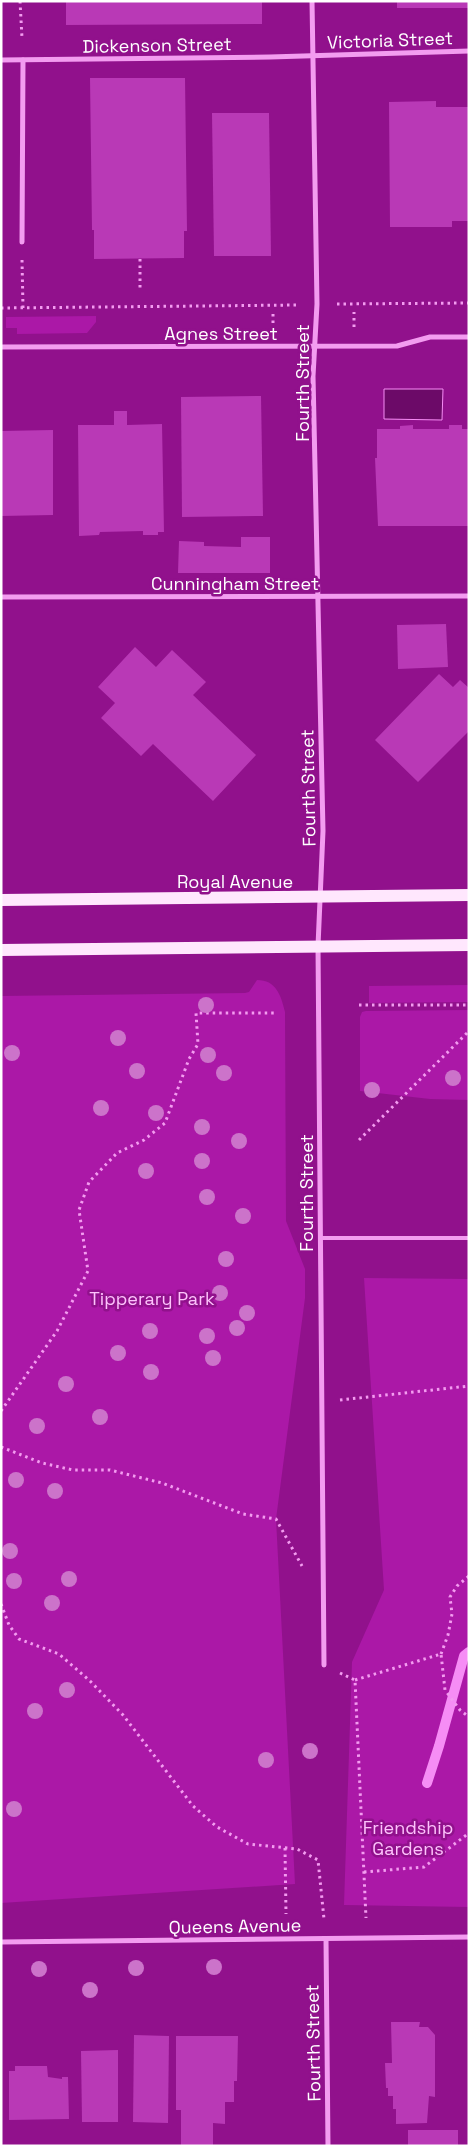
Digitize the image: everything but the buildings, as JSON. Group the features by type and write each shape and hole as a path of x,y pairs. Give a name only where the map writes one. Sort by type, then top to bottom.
{"main road":[{"name":"Royal Avenue","path":"1,900 469,895"},
{"path":"1,950 469,945"}],"street":[{"name":"Fourth Street","path":"312,1 317,304 313,346 323,831 318,946 324,1666"},
{"name":"Victoria Street","path":"313,56 469,51"},
{"name":"Dickenson Street","path":"1,60 313,56"},
{"path":"22,242 23,60"},
{"name":"Agnes Street","path":"1,347 397,346 430,337 469,337"},
{"name":"Cunningham Street","path":"1,597 469,596"},
{"name":"Queens Avenue","path":"1,1942 469,1938"},
{"name":"Fourth Street","path":"326,1939 328,2146"}],"lane":[{"path":"320,1238 469,1238"}],"path":[{"path":"20,1 22,38"},
{"path":"22,242 23,308"},
{"path":"140,258 140,291"},
{"path":"336,304 469,303"},
{"path":"1,308 297,305"},
{"path":"354,312 354,330"},
{"path":"273,314 274,332"},
{"path":"359,1005 469,1005"},
{"path":"1,1411 57,1331 88,1272 79,1210 89,1182 117,1153 144,1140 165,1123 189,1059 198,1044 196,1013 276,1013"},
{"path":"359,1140 469,1031"},
{"path":"321,1402 469,1386"},
{"path":"1,1447 9,1452 42,1463 73,1470 110,1470 162,1483 243,1514 276,1519 323,1602"},
{"path":"469,1576 457,1586 450,1597 452,1614 441,1654 445,1690 460,1710 469,1716"},
{"path":"1,1604 9,1625 19,1638 59,1654 90,1682 123,1715 193,1806 217,1827 248,1844 296,1849 318,1860 326,1939"},
{"path":"324,1666 355,1680 441,1654"},
{"path":"355,1680 366,1918"},
{"path":"364,1872 424,1867 469,1833"},
{"path":"285,1848 286,1914"}],"green space":[{"path":"96,316 96,322 87,333 17,334 17,328 6,328 6,317"},
{"name":"Tipperary Park","path":"257,980 269,983 277,990 285,1012 286,1221 305,1269 305,1298 276,1519 295,1884 1,1903 1,996 245,993 249,992"},
{"path":"469,985 469,1002 369,1003 369,986"},
{"path":"469,1010 469,1100 430,1099 360,1091 360,1017 362,1012"},
{"name":"Friendship Gardens","path":"364,1278 469,1279 469,1907 344,1905 352,1662 384,1590"}],"shaded area":[{"path":"384,389 443,389 442,420 384,419"}],"waterway":[{"path":"427,1783 464,1656 469,1652"}]}
